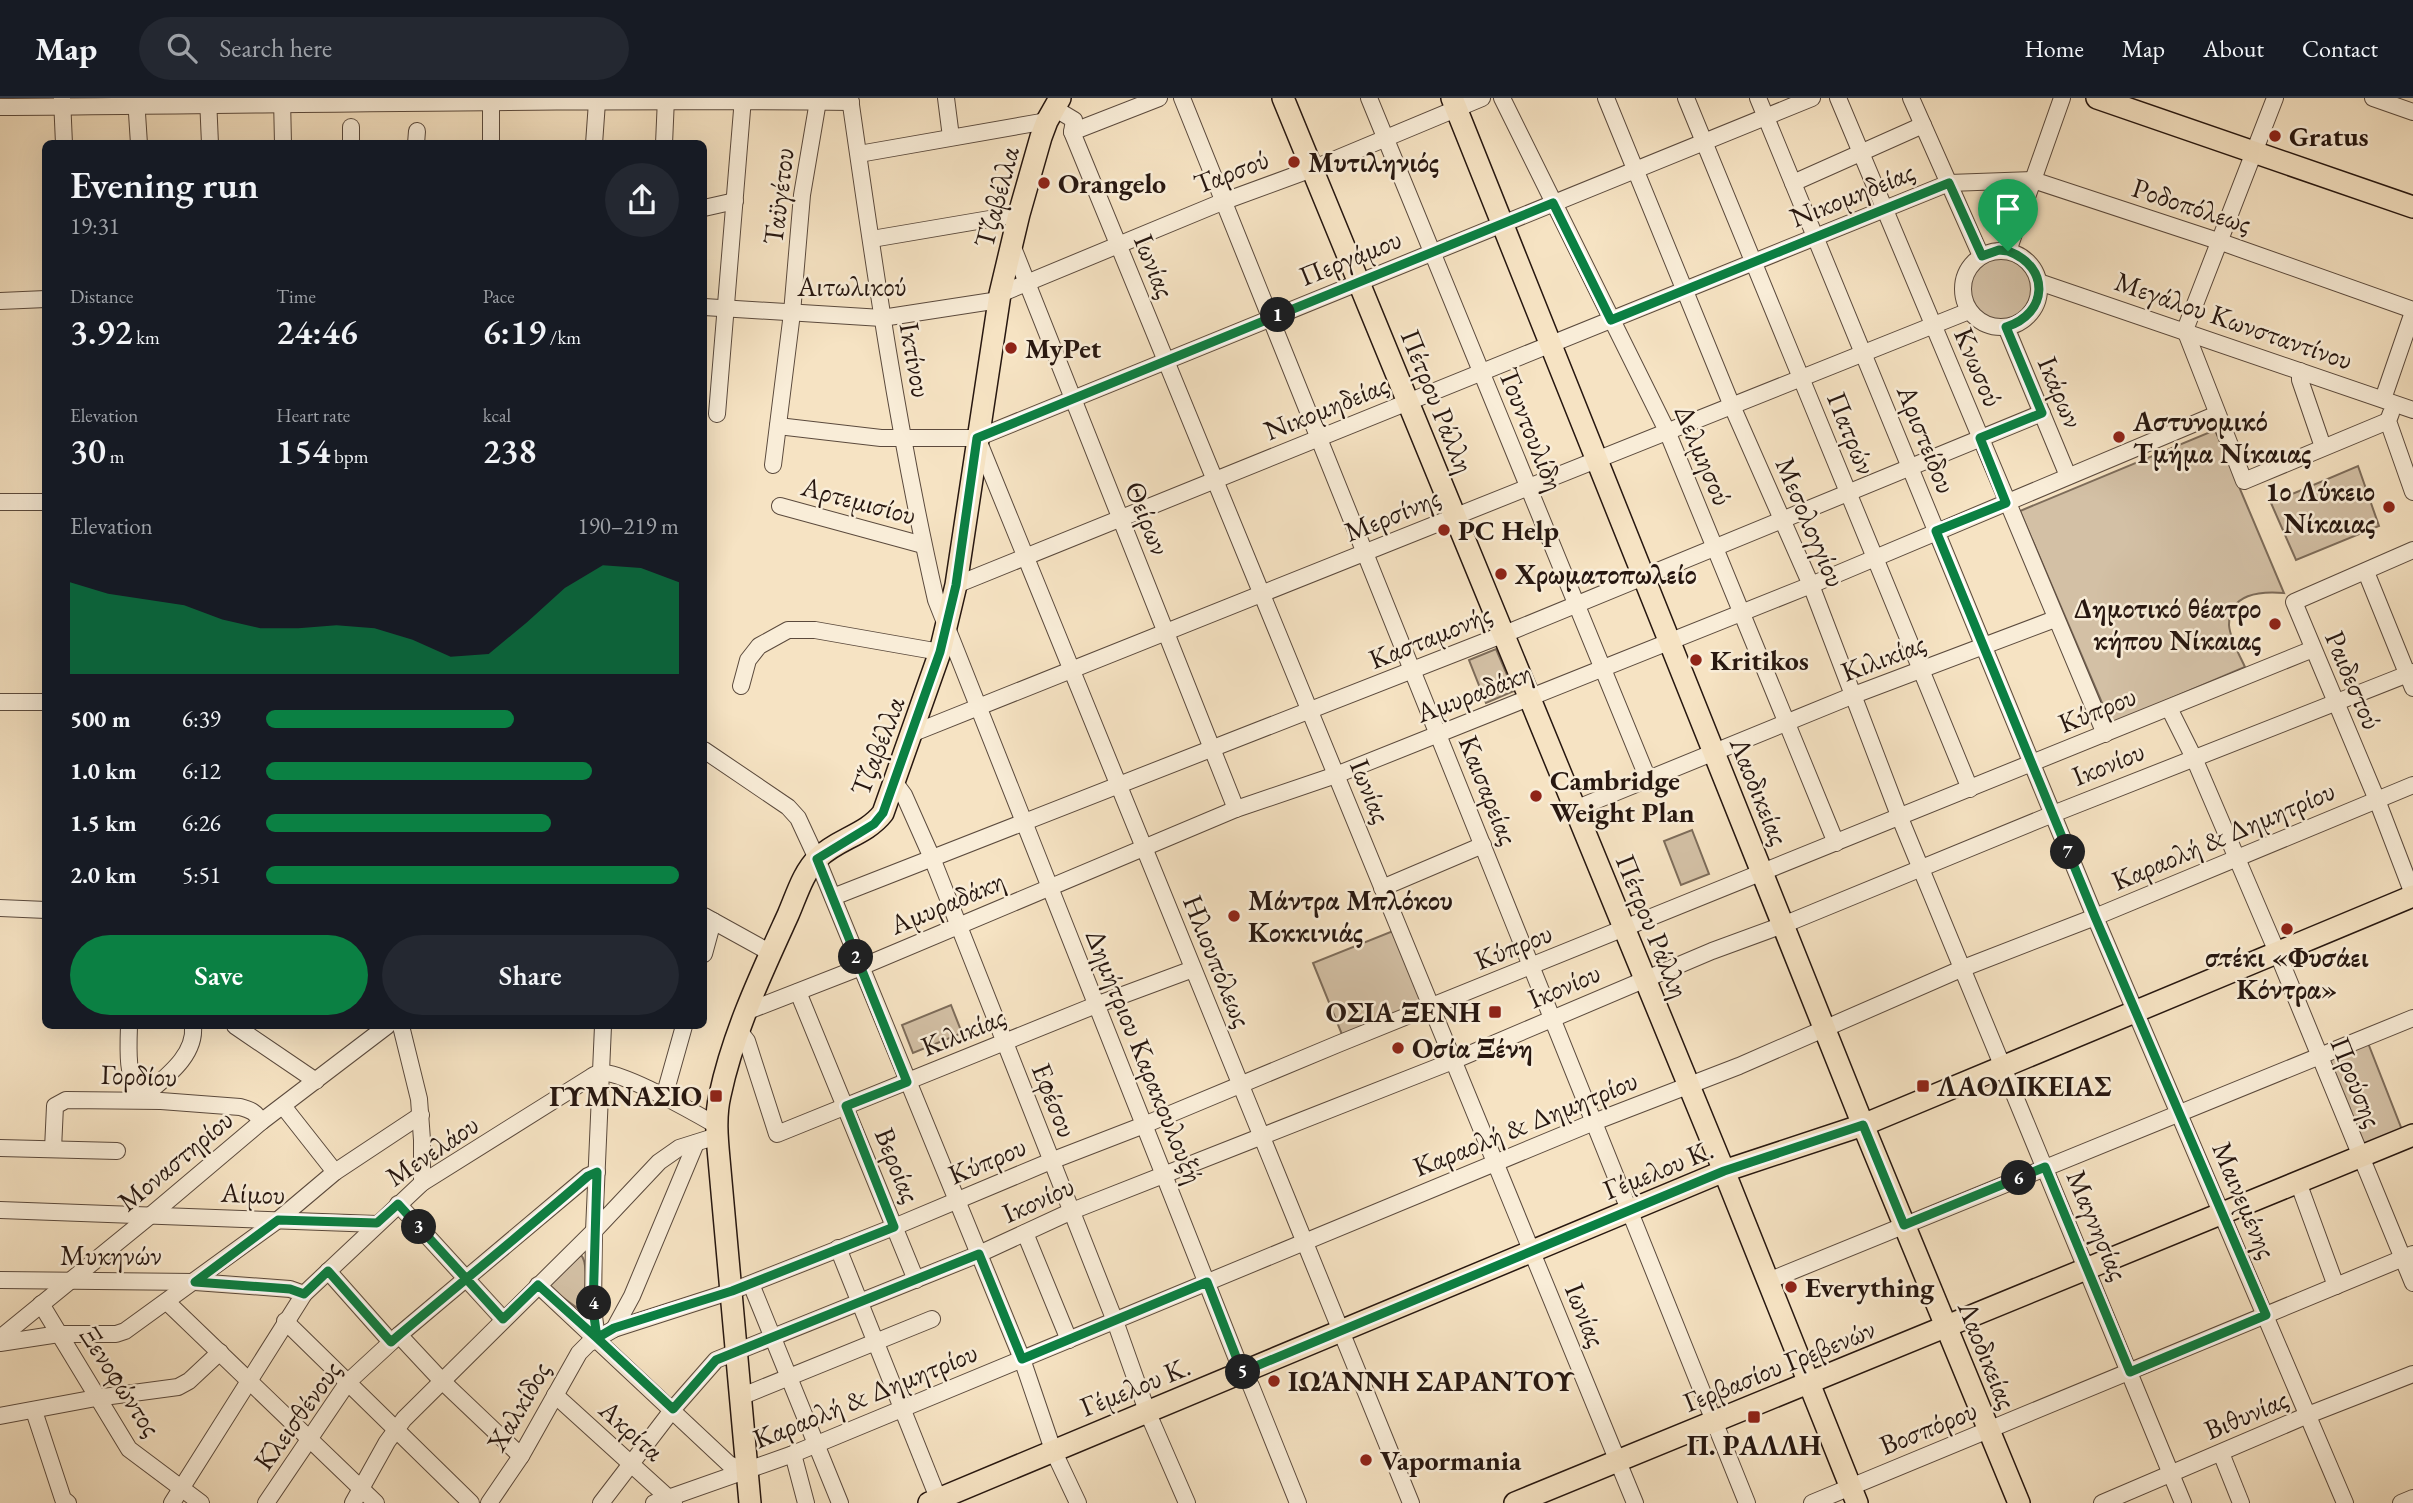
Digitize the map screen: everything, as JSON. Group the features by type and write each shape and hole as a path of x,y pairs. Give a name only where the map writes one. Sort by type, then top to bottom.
{"main road":[{"name":"Πέτρου Ράλλη","path":"1283,98 1724,1171 1854,1495"},
{"path":"2097,98 2413,207"},
{"name":"Λαοδικείας","path":"1455,103 1863,1125 2019,1503"},
{"name":"Τζαβέλλα","path":"750,1503 736,1353 742,1287 717,1130 722,1086 771,953 803,882 817,859 874,824 899,787 911,734 940,652 956,585 999,297 1018,214 1054,109"},
{"name":"Γέμελου Κ.","path":"935,1502 1053,1450 1629,1210 1724,1171 1863,1125 2413,895"},
{"name":"Γερβασίου Γρεβενών","path":"1520,1502 2413,1135"}],"street":[{"path":"946,98 951,137"},
{"path":"1072,132 1159,98"},
{"name":"Καισαρείας","path":"1182,98 1747,1503"},
{"name":"Τουντουλίδη","path":"1369,98 1648,779"},
{"name":"Ταρσού","path":"999,297 1026,282 1118,244 1385,138 1455,103 1482,98"},
{"name":"Δελμησού","path":"1502,98 1667,431 1836,843"},
{"name":"Μεσολογγίου","path":"1606,98 1732,406 1811,585 1961,969"},
{"name":"Πατρών","path":"1686,98 1970,789"},
{"name":"Αριστείδου","path":"1758,98 2095,917"},
{"name":"Περγάμου","path":"778,426 903,439 977,438 1812,98"},
{"name":"Κνωσού","path":"1838,98 2105,734"},
{"path":"1911,98 1982,256"},
{"path":"2008,251 2062,98"},
{"path":"2275,98 2185,330 2244,481 2388,421"},
{"path":"2373,98 2413,112"},
{"path":"491,99 491,140"},
{"path":"664,140 666,100"},
{"path":"717,414 743,100"},
{"path":"0,107 62,102 850,100"},
{"name":"Ικτίνου","path":"850,100 903,439 923,545 936,600 946,626"},
{"path":"208,101 210,140"},
{"path":"282,101 284,140"},
{"name":"Ταϋγέτου","path":"773,465 792,313 802,195 818,101"},
{"path":"62,102 64,140"},
{"path":"136,102 139,140"},
{"path":"594,140 597,102"},
{"path":"859,154 951,137 1054,109"},
{"name":"Ιωνίας","path":"1054,109 1074,120 1072,132 1634,1503"},
{"path":"1793,183 1923,125"},
{"path":"351,127 351,140"},
{"name":"Ροδοπόλεως","path":"1949,183 2033,180 2221,242 2413,311"},
{"name":"Νικομηδείας","path":"956,585 1949,183"},
{"path":"707,207 736,201"},
{"path":"872,239 1018,214"},
{"name":"Θείρων","path":"1012,246 1236,809"},
{"path":"1999,250 2008,251 2028,262 2039,282 2039,294 2028,316 2018,324 2006,327 1985,324 1969,311 1963,285 1969,268 1982,256 1999,250"},
{"name":"Μεγάλου Κωνσταντίνου","path":"2039,282 2413,410"},
{"name":"Αιτωλικού","path":"707,307 883,318 999,297"},
{"path":"0,301 42,299"},
{"name":"Μερσίνης","path":"911,734 1969,311"},
{"path":"2413,311 2389,401 2388,421 2413,492"},
{"name":"Ικάρων","path":"2006,327 2068,477"},
{"path":"2300,371 2300,380 2323,447"},
{"name":"Κασταμονής","path":"833,897 1503,635 2042,413"},
{"name":"Αμυραδάκη","path":"748,1011 860,967 1236,809 1335,775 1811,585 2217,414"},
{"name":"Ηλιουπόλεως","path":"977,438 1410,1503"},
{"path":"0,502 42,502"},
{"name":"Αρτεμισίου","path":"780,506 923,545"},
{"path":"2411,678 2366,572 2413,550"},
{"name":"Ραιδεστού","path":"2366,572 2294,602 2377,800 2413,895"},
{"name":"Κιλικίας","path":"1575,809 1854,695 2055,619"},
{"name":"Δημήτριου Καρακουλουξή","path":"946,626 1242,1372 1251,1386 1298,1503"},
{"path":"741,687 748,660 759,646 788,630 815,630 940,652"},
{"name":"Κύπρου","path":"614,1328 742,1287 894,1227 2313,649"},
{"name":"Ικονίου","path":"601,1503 673,1409 716,1360 979,1254 1072,1211 1453,1061 1712,951 1783,925 2194,758 2411,678"},
{"path":"0,702 42,702"},
{"name":"Προύσης","path":"2169,708 2194,758 2277,953 2360,1157 2408,1256 2413,1283"},
{"path":"707,752 788,807 798,818 833,897 1022,1359 1053,1450 1078,1503"},
{"name":"Καραολή & Δημητρίου","path":"665,1501 816,1445 1594,1122 1825,1030 1961,969 2095,917 2413,785"},
{"name":"Εφέσου","path":"899,787 932,858 1115,1321 1147,1411 1187,1503"},
{"path":"1382,888 1483,845"},
{"path":"0,908 42,910"},
{"name":"Μαινεμένης","path":"2095,917 2346,1503"},
{"path":"708,918 771,953"},
{"name":"Κιλικίας","path":"740,1032 747,1041 777,1135 1096,1005 1193,969"},
{"name":"Μαγνησίας","path":"1961,969 2088,1269 2183,1503"},
{"name":"Βεροίας","path":"798,992 916,1280"},
{"path":"1768,1281 2413,1018"},
{"path":"129,1029 131,1077 140,1100 185,1056 193,1029"},
{"path":"239,1029 316,1081"},
{"name":"Μοναστηρίου","path":"0,1340 261,1122 383,1029"},
{"path":"402,1029 417,1083 421,1115 422,1183"},
{"path":"597,1338 593,1309 594,1231 603,1029"},
{"path":"664,1097 683,1029"},
{"path":"353,1503 395,1430 442,1381 594,1231 659,1162 678,1148 696,1143 717,1130 664,1097 613,1074 601,1072"},
{"name":"Μενελάου","path":"172,1503 304,1294 422,1183 601,1072"},
{"name":"Γορδίου","path":"52,1150 55,1106 66,1100 140,1100 240,1107 257,1115 261,1122"},
{"path":"283,1106 335,1172"},
{"path":"0,1340 59,1334 117,1334 125,1331 278,1220 335,1172 421,1115"},
{"path":"614,1328 632,1296 696,1143"},
{"path":"0,1148 117,1151"},
{"name":"Κλεισθένους","path":"266,1503 308,1437 348,1382 395,1338 588,1176 597,1172"},
{"path":"2298,1182 2336,1286"},
{"path":"398,1204 503,1319"},
{"name":"Αίμου","path":"0,1210 377,1223"},
{"path":"1024,1233 1069,1340"},
{"path":"838,1248 902,1409 935,1502"},
{"name":"Βοσπόρου","path":"1812,1503 1854,1495 1989,1430 2408,1256"},
{"path":"328,1271 521,1456"},
{"name":"Μυκηνών","path":"0,1280 195,1282 290,1289 304,1294"},
{"path":"538,1285 729,1464 746,1472"},
{"path":"742,1287 773,1338 840,1503"},
{"path":"167,1302 376,1503"},
{"name":"Ξενοφώντος","path":"41,1304 129,1449 201,1503"},
{"path":"740,1397 932,1319"},
{"path":"285,1321 471,1503"},
{"name":"Χαλκίδος","path":"489,1503 521,1456 579,1353 614,1328"},
{"path":"0,1416 96,1398 178,1387 189,1381 220,1352"},
{"name":"Βιθυνίας","path":"2102,1503 2308,1415 2413,1374"},
{"name":"Ακρίτα","path":"555,1395 665,1501"},
{"path":"34,1411 63,1502"},
{"path":"2221,1453 2241,1503"},
{"path":"793,1454 806,1503"},
{"path":"2401,1503 2413,1498"}],"shaded area":[{"path":"1993,256 2007,256 2019,261 2028,270 2033,289 2031,302 2024,313 2007,322 1993,322 1981,317 1972,308 1967,296 1967,282 1972,270 1981,261"},
{"path":"2215,430 2284,593 2248,596 2234,606 2229,625 2245,667 2111,724 2020,511"},
{"path":"2358,466 2379,526 2296,560 2271,503"},
{"path":"1496,649 1514,691 1486,703 1469,660"},
{"path":"1692,830 1709,874 1681,885 1664,841"},
{"path":"1393,931 1423,1005 1343,1037 1313,963"},
{"path":"951,1005 962,1033 913,1053 902,1025"},
{"path":"2368,1043 2404,1135 2361,1151 2324,1060"},
{"path":"581,1255 585,1265 586,1282 580,1310 547,1286"}],"place":[{"name":"Gratus","path":"2275,136"},
{"name":"Μυτιληνιός","path":"1294,162"},
{"name":"Orangelo","path":"1044,183"},
{"name":"MyPet","path":"1011,348"},
{"name":"Αστυνομικό Τμήμα Νίκαιας","path":"2119,437"},
{"name":"1ο Λύκειο Νίκαιας","path":"2389,507"},
{"name":"PC Help","path":"1444,530"},
{"name":"Χρωματοπωλείο","path":"1501,574"},
{"name":"Δημοτικό θέατρο κήπου Νίκαιας","path":"2275,624"},
{"name":"Kritikos","path":"1696,660"},
{"name":"Cambridge Weight Plan","path":"1536,796"},
{"name":"Μάντρα Μπλόκου Κοκκινιάς","path":"1234,916"},
{"name":"στέκι «Φυσάει Κόντρα»","path":"2287,929"},
{"name":"ΟΣΙΑ ΞΕΝΗ","path":"1495,1012"},
{"name":"Οσία Ξένη","path":"1398,1048"},
{"name":"ΛΑΟΔΙΚΕΙΑΣ","path":"1923,1086"},
{"name":"ΓΥΜΝΑΣΙΟ","path":"716,1096"},
{"name":"Everything","path":"1791,1287"},
{"name":"ΙΩΆΝΝΗ ΣΑΡΑΝΤΟΥ","path":"1274,1381"},
{"name":"Π. ΡΑΛΛΗ","path":"1754,1417"},
{"name":"Vapormania","path":"1366,1460"}],"route":[{"path":"2008,251 1999,250 1982,256 1949,183 1611,320 1553,203 977,438 956,585 940,652 883,813 874,824 817,859 907,1082 846,1106 894,1227 732,1291 614,1328 597,1338 538,1285 503,1319 466,1279 398,1204 377,1223 278,1220 195,1282 290,1289 304,1294 328,1271 391,1342 466,1279 513,1241 588,1176 597,1172 593,1309 597,1338 673,1409 716,1360 979,1254 1022,1359 1207,1282 1242,1372 1724,1171 1863,1125 1904,1225 2045,1167 2130,1372 2266,1315 2095,917 1936,531 2006,503 1980,438 2042,413 2006,327 2018,324 2028,316 2039,294 2039,282 2028,262 2008,251"}]}
